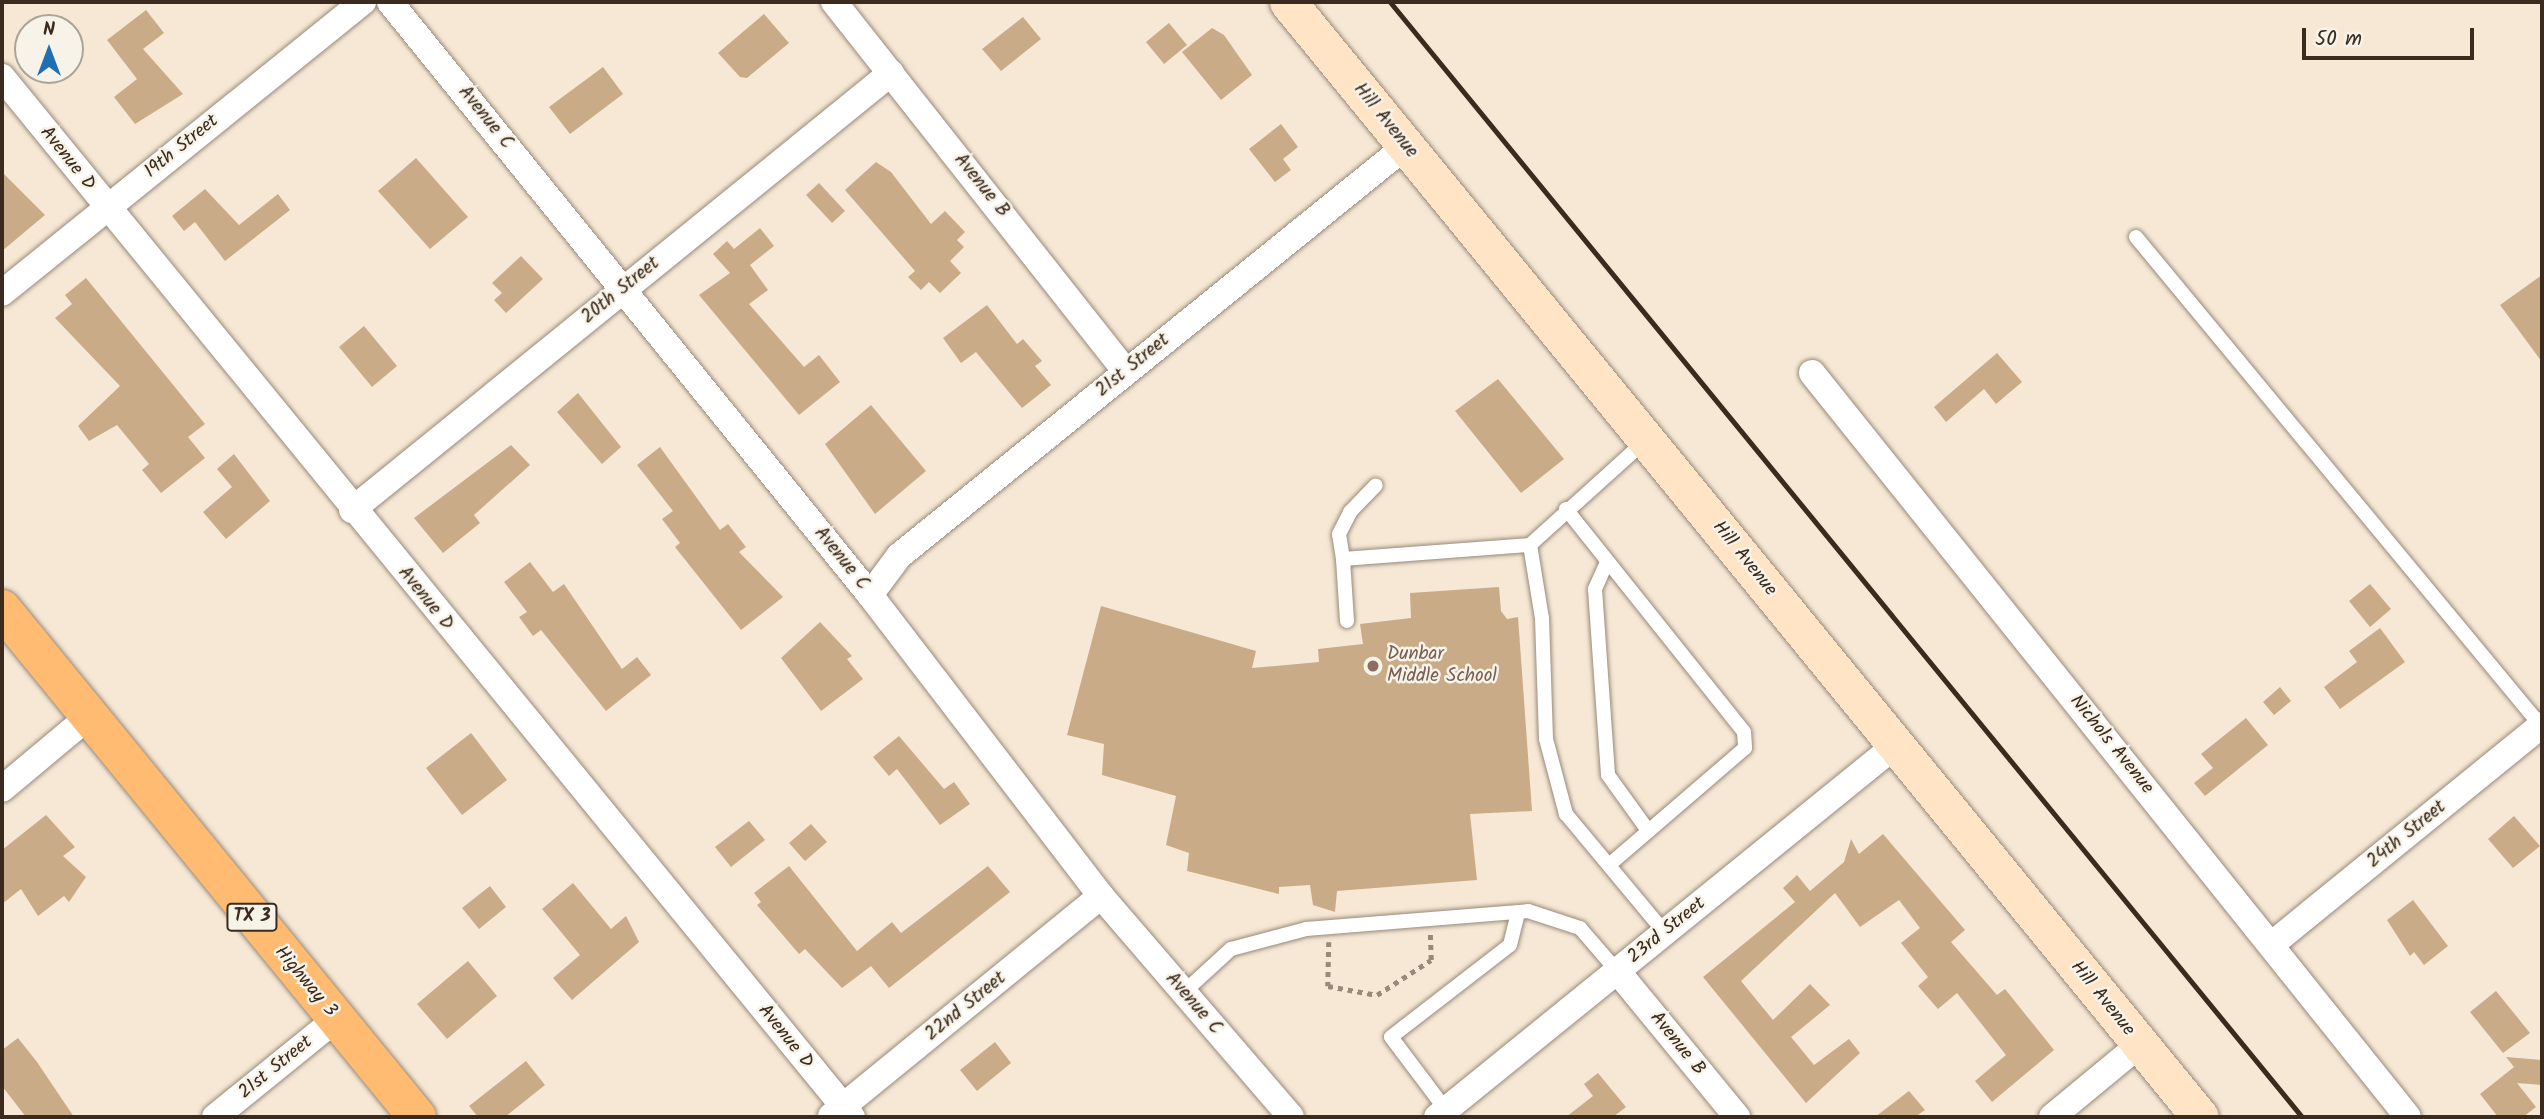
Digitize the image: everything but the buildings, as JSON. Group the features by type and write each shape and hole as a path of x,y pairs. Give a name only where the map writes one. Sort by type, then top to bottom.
{"main road":[{"name":"TX 3","path":"2,609 87,718"},
{"name":"Highway 3","path":"87,718 417,1117"}],"street":[{"name":"19th Street","path":"2,293 363,2"},
{"name":"Avenue C","path":"390,2 870,595 1101,896 1291,1117"},
{"name":"Avenue B","path":"834,2 1126,372"},
{"name":"Hill Avenue","path":"1288,2 2138,1045 2200,1117"},
{"name":"20th Street","path":"352,510 891,73"},
{"name":"Avenue D","path":"2,78 842,1114"},
{"name":"21st Street","path":"870,595 899,556 1406,146"},
{"name":"Nichols Avenue","path":"1812,373 2409,1117"},
{"path":"2,789 87,718"},
{"name":"24th Street","path":"2271,945 2541,726"},
{"name":"23rd Street","path":"1442,1114 1896,745"},
{"name":"22nd Street","path":"842,1114 1101,896"},
{"name":"Avenue B","path":"1618,972 1737,1117"},
{"name":"21st Street","path":"215,1117 336,1019"},
{"path":"2052,1117 2138,1045"}],"lane":[{"path":"2136,237 2541,726"},
{"path":"1343,559 1530,545 1566,509 1647,440"},
{"path":"1347,621 1339,534 1350,512 1376,485"},
{"path":"1566,509 1744,732 1745,748 1647,829 1609,865"},
{"path":"1530,545 1542,618 1546,739 1566,814 1665,933"},
{"path":"1607,562 1595,589 1608,775 1647,829"},
{"path":"1184,992 1231,949 1329,928 1518,912 1580,928 1618,972"},
{"path":"1442,1114 1391,1037 1510,945 1518,912"}],"path":[{"path":"1329,928 1328,986 1377,995 1431,960 1428,919"}],"railway":[{"path":"1390,2 2302,1117"}],"place":[{"name":"Dunbar Middle School","path":"1373,666"}]}
